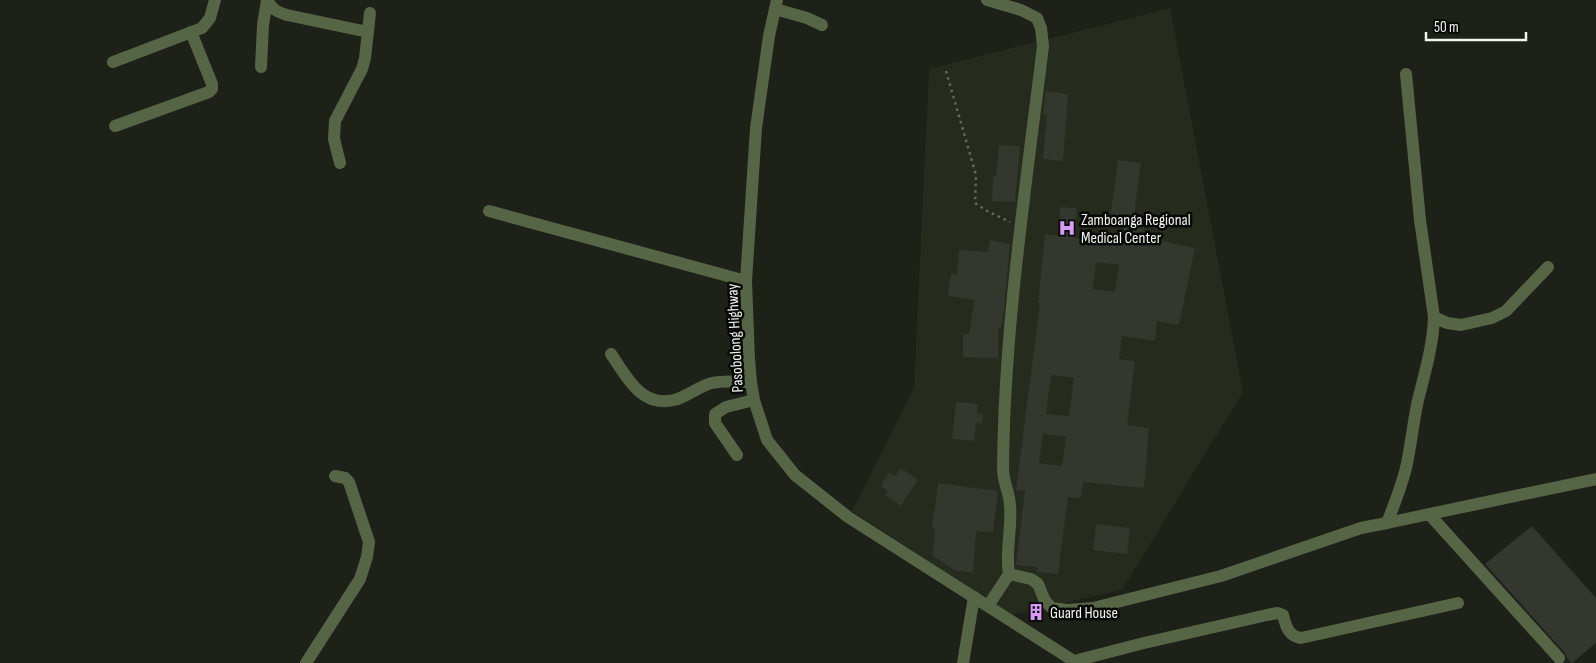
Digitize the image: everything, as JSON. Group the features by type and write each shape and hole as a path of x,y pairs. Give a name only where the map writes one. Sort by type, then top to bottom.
{"street":[{"path":"113,62 202,28 210,18 215,0"},
{"path":"267,0 277,12 368,32"},
{"path":"260,67 267,0"},
{"path":"986,0 1021,10 1037,18 1041,28 1042,46 1021,227 1006,396 1003,472 1010,506 1007,563 1009,574 988,606"},
{"path":"776,5 822,25"},
{"name":"Pasobolong Highway","path":"776,5 769,36 756,128 746,281 748,359 751,382 754,400 767,440 795,475 848,517 1075,662"},
{"path":"340,164 334,138 335,121 362,68 365,58 370,13"},
{"path":"115,126 209,92 212,89 212,84 191,32"},
{"path":"1387,523 1399,494 1406,468 1418,401 1427,369 1434,317 1420,220 1406,74"},
{"path":"488,211 746,281"},
{"path":"1434,317 1447,324 1461,325 1492,318 1506,311 1548,267"},
{"path":"611,354 634,389 644,397 658,401 674,400 712,383 751,382"},
{"path":"737,455 715,423 715,414 726,407 754,400"},
{"path":"306,663 360,579 369,549 370,542 349,482 345,478 335,476"},
{"path":"1009,574 1031,579 1038,584 1045,601 1052,608 1067,610 1094,608 1221,576 1362,528 1596,479"},
{"path":"1428,514 1559,658"},
{"path":"963,663 974,597"},
{"path":"1075,662 1144,643 1278,613 1283,615 1287,629 1292,635 1301,638 1458,603"}],"path":[{"path":"946,71 976,175 975,203 987,211 1021,227"}],"shaded area":[{"name":"Zamboanga Regional Medical Center","path":"1170,8 1243,392 1122,590 1010,615 852,511 914,388 929,69"}],"building":[{"path":"1046,91 1068,94 1063,161 1043,159 1047,115 1043,114"},
{"path":"999,145 1020,146 1015,202 992,201 993,176 996,176"},
{"path":"1118,160 1141,163 1133,222 1110,219"},
{"path":"1060,207 1076,208 1076,238 1122,244 1124,224 1144,227 1143,237 1195,248 1179,325 1157,321 1155,341 1122,336 1119,359 1135,361 1127,425 1149,428 1144,488 1083,482 1081,498 1068,497 1058,574 1037,572 1038,567 1016,565 1025,491 1016,490 1040,303 1038,303 1045,234 1060,236","holes":["1096,262 1119,265 1115,292 1093,289","1051,375 1074,378 1069,416 1046,414","1043,434 1066,437 1062,466 1039,463"]},
{"path":"990,240 1010,244 1004,310 1001,328 998,328 998,358 963,357 963,334 969,334 974,300 948,296 951,274 957,275 959,250 988,252"},
{"path":"956,402 978,404 977,413 983,414 982,424 976,423 974,441 952,439"},
{"path":"901,468 918,480 901,506 885,495 888,491 881,486 889,472 895,476"},
{"path":"938,483 998,491 993,533 976,531 973,573 954,570 933,556 935,529 932,529"},
{"path":"1096,524 1130,528 1127,554 1093,550"},
{"path":"1532,526 1596,598 1596,643 1572,663 1485,564"},
{"name":"Guard House","path":"1036,604 1044,611 1037,620 1028,613"}],"place":[{"name":"Zamboanga Regional Medical Center","path":"1067,228"},
{"name":"Guard House","path":"1036,612"}]}
